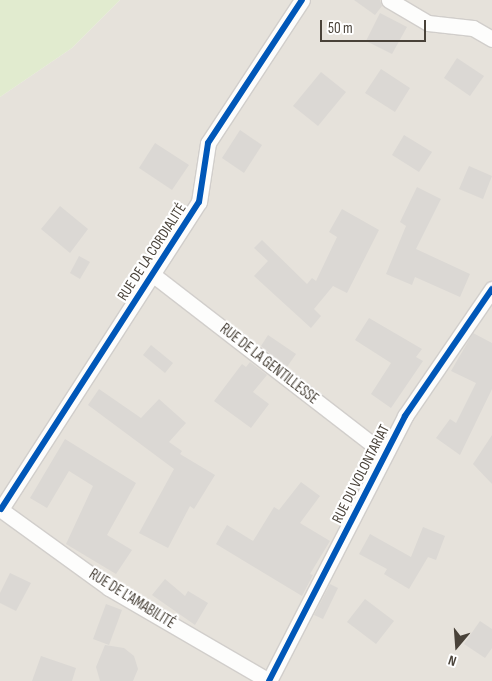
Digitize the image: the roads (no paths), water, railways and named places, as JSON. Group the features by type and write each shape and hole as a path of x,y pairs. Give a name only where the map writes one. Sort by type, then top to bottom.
{"street":[{"name":"RUE DE LA CORDIALITÉ","path":"0,509 199,202 208,143 302,0"},
{"path":"389,0 428,23 473,28 492,39"},
{"name":"RUE DE LA GENTILLESSE","path":"152,274 385,454"},
{"name":"RUE DU VOLONTARIAT","path":"269,681 405,416 492,289"},
{"name":"RUE DE L'AMABILITÉ","path":"0,509 109,588 269,681"}]}
